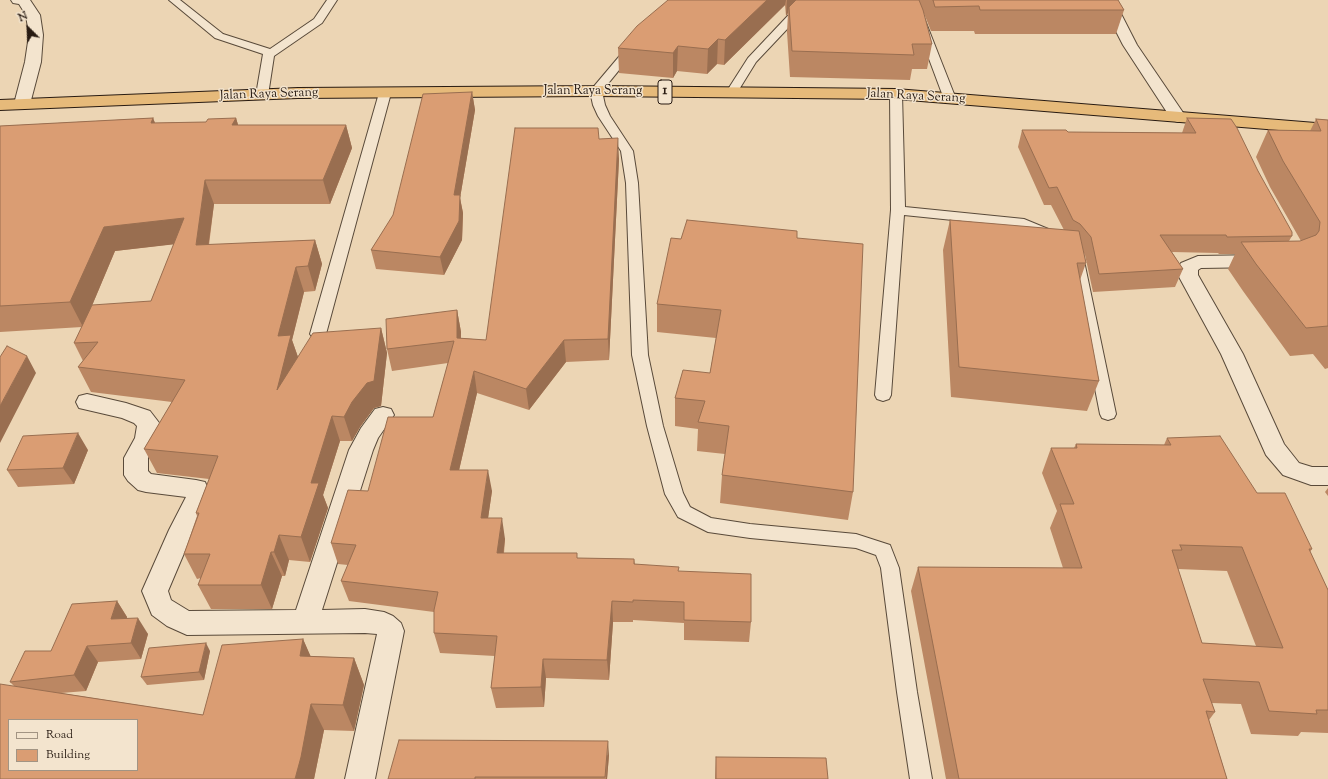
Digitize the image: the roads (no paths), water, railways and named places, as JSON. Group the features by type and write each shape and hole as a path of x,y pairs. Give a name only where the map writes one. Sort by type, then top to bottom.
{"highway":[{"name":"Jalan Raya Serang","path":"0,105 262,95 596,91 731,94 896,94 1328,130"}],"street":[{"path":"18,0 24,2 32,15 36,35 33,62 28,76 22,104"},
{"path":"1107,0 1130,45 1178,117"},
{"path":"1229,121 1238,141"},
{"path":"1279,261 1198,262 1188,267 1188,275 1232,354 1274,449 1291,469 1311,476 1328,476"},
{"path":"87,402 126,411 142,417 149,424 146,438 136,458 136,474 146,483 196,489 198,496 193,509 181,530 155,591 161,607 176,618 187,623 365,621 384,624 391,632 360,779"},
{"path":"305,622 361,450 369,434 383,415"}],"lane":[{"path":"174,0 219,36 263,50 268,52 269,55"},
{"path":"262,95 269,55 318,21 332,0"},
{"path":"731,94 752,60 803,6 805,0"},
{"path":"912,0 950,99"},
{"path":"640,38 596,91 599,105 604,116 627,151 632,183 640,355 655,426 674,494 684,512 708,525 750,531 856,541 883,550 890,568 907,692 922,779"},
{"path":"318,334 385,94"},
{"path":"883,395 898,210 896,94"},
{"path":"898,210 1024,223 1065,244 1077,256 1108,414"}]}
